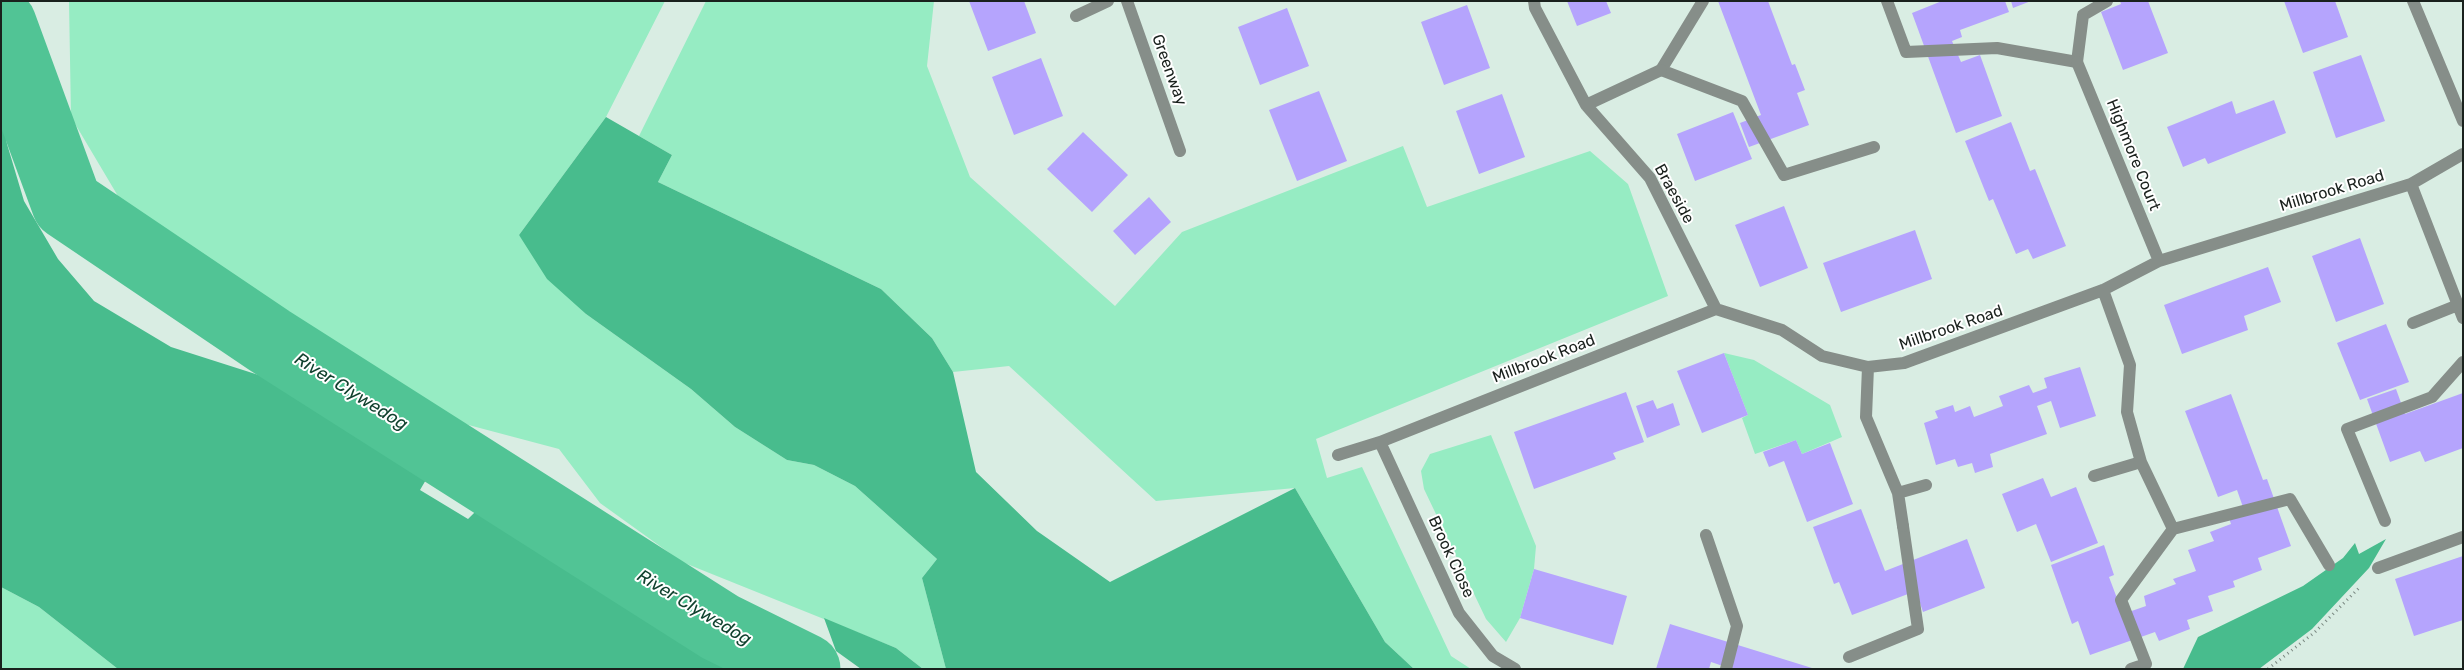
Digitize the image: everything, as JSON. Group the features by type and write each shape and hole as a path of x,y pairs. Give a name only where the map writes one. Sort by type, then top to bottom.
{"street":[{"path":"1076,16 1108,1"},
{"name":"Greenway","path":"1127,1 1180,151"},
{"name":"Braeside","path":"1534,1 1535,8 1586,105 1650,178 1716,309"},
{"path":"1586,105 1661,70 1703,1"},
{"path":"1887,1 1906,52 1997,48 2077,62 2084,15 2107,1"},
{"path":"2414,1 2463,122"},
{"name":"Highmore Court","path":"2077,62 2159,261"},
{"path":"1661,70 1742,101 1784,174 1874,147"},
{"name":"Millbrook Road","path":"1338,456 1380,442 1716,309 1782,330 1822,356 1868,367 1904,363 2103,290 2159,261 2411,184 2463,154"},
{"path":"2411,184 2463,318"},
{"path":"2103,290 2130,365 2127,412 2141,462 2173,529"},
{"path":"2413,323 2458,305"},
{"path":"2385,521 2347,429 2432,397 2463,362"},
{"path":"1849,657 1918,630 1898,493 1866,417 1868,367"},
{"name":"Brook Close","path":"1380,442 1459,613 1493,656 1515,669"},
{"path":"2094,476 2141,462"},
{"path":"1898,493 1926,485"},
{"path":"2131,669 2146,664 2121,600 2173,529 2290,499 2329,565"},
{"path":"1706,535 1737,626 1726,669"},
{"path":"2378,568 2463,537"}],"path":[{"path":"2268,669 2315,632 2378,568"}],"green space":[{"path":"69,1 665,1 606,117 519,235 586,314 691,389 735,427 787,460 814,465 855,486 937,559 922,578 946,669 923,669 896,648 682,562 600,503 559,449 427,414 131,218 71,117"},
{"path":"706,1 934,1 927,66 970,177 1115,306 1182,232 1403,146 1427,207 1590,151 1628,184 1668,296 1316,439 1327,478 1362,467 1451,656 1471,669 1414,669 1385,642 1295,488 1156,501 1009,366 953,372 932,338 881,289 658,182 672,155 639,136"},
{"path":"1,108 7,144 24,201 58,259 94,301 171,347 268,378 421,478 427,478 420,490 468,519 477,510 567,570 772,669 118,669 39,607 1,587"},
{"path":"606,117 672,155 658,182 881,289 932,338 953,372 976,472 1037,531 1110,582 1295,488 1385,642 1414,669 946,669 922,578 937,559 855,486 814,465 787,460 735,427 691,389 586,314 547,279 519,235"},
{"path":"1724,353 1754,360 1830,405 1842,437 1802,454 1796,440 1755,454 1742,418 1748,415"},
{"path":"1491,435 1536,546 1534,569 1520,618 1506,642 1486,619 1424,489 1421,471 1430,454"},
{"path":"2386,539 2369,568 2312,629 2259,669 2183,669 2198,637 2303,586 2343,558 2355,543 2359,554"},
{"path":"1,587 39,607 118,669 1,669"},
{"path":"824,618 896,648 923,669 861,669 836,651"}],"building":[{"path":"969,1 1024,1 1036,33 988,51"},
{"path":"1567,1 1606,1 1611,13 1577,26"},
{"path":"1718,1 1768,1 1792,65 1795,64 1805,90 1797,93 1809,125 1749,147 1740,123 1761,115"},
{"path":"1942,1 2005,1 2009,12 1960,30 1962,37 1952,41 1961,62 1980,55 2002,116 1956,133 1912,13"},
{"path":"2011,1 2031,1 2013,8"},
{"path":"2120,1 2148,1 2168,53 2123,70 2101,12 2121,4"},
{"path":"2284,1 2335,1 2348,37 2303,53"},
{"path":"1467,5 1490,68 1444,85 1421,22"},
{"path":"1287,8 1309,66 1260,85 1238,27"},
{"path":"2361,55 2385,121 2336,138 2313,72"},
{"path":"1041,58 1063,116 1014,135 992,77"},
{"path":"1319,91 1347,161 1297,181 1269,110"},
{"path":"1502,94 1525,157 1479,174 1456,111"},
{"path":"2274,100 2286,133 2208,164 2205,158 2183,167 2167,127 2232,101 2236,114"},
{"path":"1733,112 1752,159 1695,181 1677,134"},
{"path":"2011,122 2030,171 2035,169 2066,246 2033,259 2028,249 2016,254 1993,199 1989,201 1965,141"},
{"path":"1083,132 1128,175 1092,212 1047,169"},
{"path":"1149,197 1171,222 1135,255 1113,231"},
{"path":"1784,206 1808,268 1760,287 1735,225"},
{"path":"1915,230 1932,279 1841,312 1823,263"},
{"path":"2360,238 2384,304 2336,322 2312,256"},
{"path":"2268,267 2281,302 2244,316 2248,330 2182,354 2164,305"},
{"path":"2386,324 2409,382 2360,400 2337,343"},
{"path":"1724,353 1748,415 1702,433 1677,371"},
{"path":"2080,367 2096,416 2060,428 2051,401 2037,406 2047,434 1990,454 1993,467 1975,473 1972,463 1958,467 1955,459 1936,465 1924,423 1938,418 1935,411 1953,405 1955,412 1970,406 1974,417 2003,406 1999,396 2029,385 2033,393 2047,388 2044,378"},
{"path":"2396,389 2405,414 2463,393 2463,448 2425,462 2420,451 2390,462 2367,399"},
{"path":"1626,392 1644,442 1613,453 1616,459 1534,489 1514,432"},
{"path":"2231,394 2263,480 2267,479 2291,546 2258,558 2262,570 2233,581 2235,587 2208,596 2213,611 2187,620 2190,629 2159,641 2155,632 2090,655 2078,621 2072,624 2051,565 2104,545 2114,575 2109,577 2123,614 2146,606 2144,596 2176,584 2173,579 2196,571 2188,550 2214,541 2210,532 2231,524 2228,515 2244,510 2237,490 2218,497 2185,411"},
{"path":"1653,400 1657,409 1673,403 1680,425 1647,438 1636,406"},
{"path":"1796,440 1802,454 1830,443 1853,504 1807,522 1784,461 1769,467 1763,452"},
{"path":"2043,478 2051,497 2076,487 2098,543 2051,562 2036,524 2017,532 2002,494"},
{"path":"1861,509 1885,571 1967,539 1985,588 1923,612 1916,591 1852,615 1839,582 1834,584 1813,527"},
{"path":"2463,556 2463,620 2414,636 2395,579"},
{"path":"1534,569 1627,596 1613,645 1520,618"},
{"path":"1670,624 1812,669 1732,669 1711,662 1709,669 1656,669"}],"waterway":[{"name":"River Clywedog","path":"1,24 67,204 270,341 720,627 805,669"}]}
